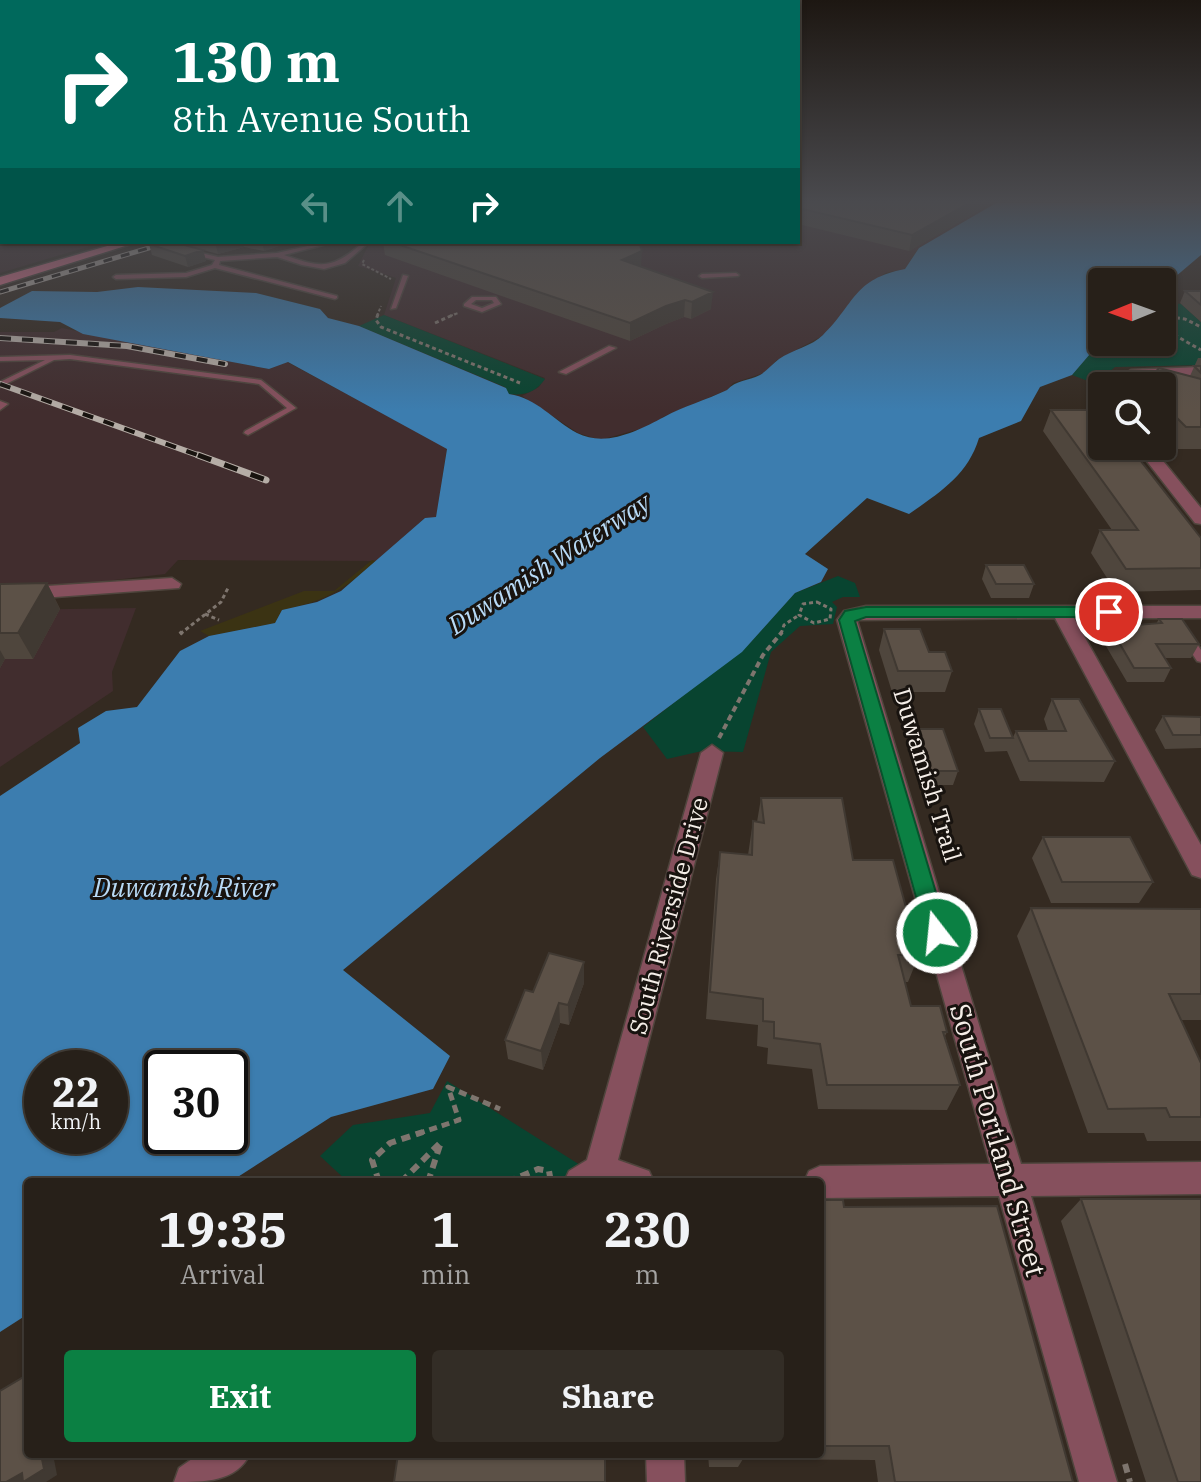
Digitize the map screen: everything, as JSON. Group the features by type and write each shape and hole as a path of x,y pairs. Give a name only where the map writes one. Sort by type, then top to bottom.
{"main road":[{"path":"0,281 30,272"}],"street":[{"path":"1176,372 1201,371"},
{"path":"1154,460 1201,519"},
{"path":"0,595 44,595 110,584 172,584"},
{"path":"1201,612 1061,612 1201,868"},
{"name":"South Portland Street","path":"1061,612 851,615 847,627 1098,1482"},
{"name":"South Riverside Drive","path":"590,1176 712,753"},
{"path":"824,1182 1201,1178"},
{"path":"665,1458 666,1482"}],"lane":[{"path":"116,277 186,275 193,272"},
{"path":"248,272 335,297"},
{"path":"314,276 322,272"},
{"path":"702,276 736,275"},
{"path":"393,308 405,276"},
{"path":"291,286 302,281"},
{"path":"563,372 612,348"},
{"path":"0,385 54,358"},
{"path":"0,359 54,358 261,382 292,408 248,433"},
{"path":"1170,612 1201,658"}],"path":[{"path":"381,272 392,277 387,288"},
{"path":"383,300 376,320 381,327 520,383"},
{"path":"435,323 471,308"},
{"path":"1176,317 1201,327"},
{"path":"1176,334 1187,339 1200,353"},
{"path":"180,634 221,602 228,588"},
{"path":"712,753 768,649 780,638 784,625 798,614 803,604 812,602 827,606 833,613 830,619 820,623 798,614 791,611"},
{"path":"205,614 219,620"},
{"path":"378,1178 372,1160 390,1143 459,1120 448,1087 500,1109"},
{"path":"405,1178 441,1142 429,1178"},
{"path":"517,1178 538,1169 549,1171 550,1178"}],"shaded area":[{"path":"378,272 889,272 824,335 777,360 764,373 733,383 727,390 663,417 654,425 600,440 578,433 522,396 539,387 545,378 384,315 396,278"},
{"path":"62,328 269,369 287,362 447,448 436,518 425,518 376,561 178,560 165,574 47,588 0,588 0,332 54,332"},
{"path":"136,608 112,672 113,691 0,767 0,610"}],"green space":[{"path":"1176,303 1181,304 1201,322 1201,365 1115,367 1109,372 1088,372 1088,381 1072,375 1088,356 1176,356"},
{"path":"384,315 545,379 530,392 509,394 505,387 359,326"},
{"path":"838,576 855,583 860,597 843,597 832,602 837,607 833,624 800,626 771,652 743,752 702,751 667,759 643,727 749,644 795,593"},
{"path":"447,1081 588,1170 575,1178 344,1178 320,1156 353,1125 430,1113"}],"sand":[{"path":"372,560 376,561 333,593 311,603 282,610 275,623 209,636 200,631 304,591 334,591"}],"water":[{"name":"Duwamish River","path":"892,272 1088,272 1088,356 1072,375 1040,387 1021,421 979,438 960,473 909,514 867,498 805,554 828,569 821,582 795,593 742,652 600,758 343,970 450,1056 433,1089 331,1117 236,1178 24,1178 24,1317 0,1332 0,796 80,743 78,728 106,711 137,707 180,651 209,636 275,623 282,610 317,602 341,591 425,518 436,517 447,449 288,362 269,369 83,334 60,322 0,318 0,308 32,291 97,292 138,287 256,293 320,309 328,318 359,326 506,388 509,394 528,400 577,433 599,439 633,432 727,390 738,382 760,375 779,359 818,339 834,324 856,294 875,279"}],"building":[{"path":"480,272 657,272 713,292 692,302 685,300 666,306 630,323"},
{"path":"1185,291 1201,291 1201,305"},
{"path":"1176,372 1201,379 1201,427 1186,427 1176,417"},
{"path":"1051,410 1088,410 1088,460 1140,460 1201,538 1201,568 1126,569 1100,530 1138,530"},
{"path":"986,565 1024,565 1034,584 996,584"},
{"path":"47,583 18,633 0,633 0,584"},
{"path":"1159,619 1182,619 1199,644 1156,644 1171,668 1134,668 1110,627 1162,623"},
{"path":"884,629 920,629 929,652 945,652 952,671 898,671"},
{"path":"1052,699 1079,699 1115,761 1029,761 1016,731 1066,731"},
{"path":"979,709 1001,709 1013,738 990,738"},
{"path":"1163,716 1201,717 1201,735 1173,735"},
{"path":"913,729 943,729 958,771 926,771"},
{"path":"761,798 842,798 853,860 893,860 919,955 898,955 911,1006 940,1006 947,1032 943,1032 960,1085 827,1085 820,1044 774,1038 774,1022 763,1021 763,999 710,992 720,852 752,855 753,821 764,823"},
{"path":"1043,837 1130,837 1153,882 1062,882"},
{"path":"1031,908 1201,909 1201,994 1169,994 1201,1063 1201,1117 1170,1117 1166,1108 1108,1109"},
{"path":"549,953 584,962 568,1005 559,1003 541,1051 505,1040 525,990 533,992"},
{"path":"1081,1199 1201,1199 1201,1482 1178,1482"},
{"path":"824,1200 843,1200 844,1207 997,1206 1073,1482 895,1482 889,1446 824,1446"},
{"path":"24,1377 24,1458 42,1458 44,1469 23,1482 22,1473 0,1482 0,1391"},
{"path":"397,1458 605,1458 605,1482 394,1482"}],"railway":[{"path":"0,292 67,272"},
{"path":"0,338 127,346 225,364"},
{"path":"0,384 203,457"},
{"path":"198,455 266,480"}],"route":[{"path":"937,933 847,620 851,615 866,612 1109,612"}],"water label":[{"name":"Duwamish Waterway","path":"549,564"}]}
